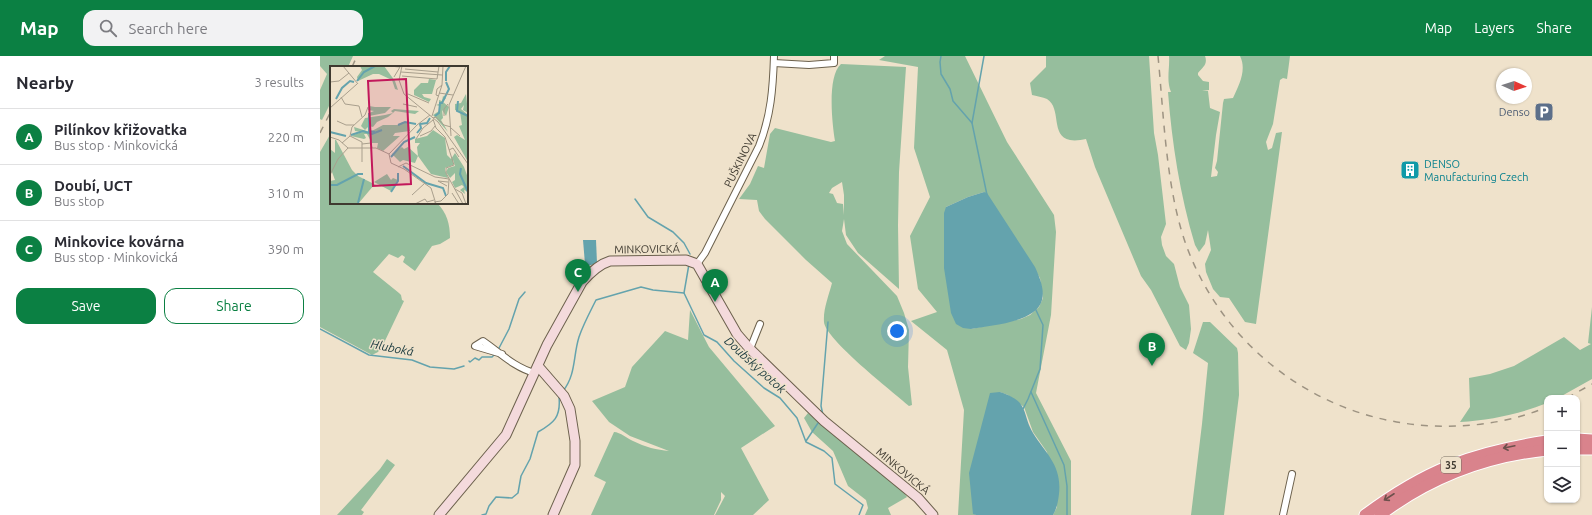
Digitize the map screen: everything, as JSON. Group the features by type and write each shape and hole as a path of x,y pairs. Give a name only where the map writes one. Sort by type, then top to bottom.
{"highway":[{"path":"1580,439 1592,440"},
{"name":"35","path":"1365,515 1403,488 1447,466 1474,456 1509,447 1544,441"},
{"path":"1580,449 1592,449"},
{"name":"35","path":"1380,515 1407,497 1450,474 1476,465 1528,452 1544,450"},
{"path":"1386,515 1407,497"}],"street":[{"name":"PUŠKINOVA","path":"697,264 705,253 765,132 770,110 774,56"},
{"path":"774,63 810,65 834,63 834,56"},
{"name":"MINKOVICKÁ","path":"440,515 503,441 515,418 550,339 582,282 605,262 686,260 697,264 737,334 750,349 824,421 918,498 933,515"},
{"path":"750,349 760,324"},
{"path":"502,354 520,368 536,370 562,393 570,409 575,441 575,465 553,515"},
{"path":"1283,515 1292,474"}],"green space":[{"path":"320,56 353,56 348,66 330,66 330,104 322,120 320,119 320,90 327,74 320,66"},
{"path":"885,56 965,56 1007,142 1054,215 1056,232 1051,315 1036,393 1071,461 1071,515 1053,515 1057,507 1047,452 1033,432 1024,407 1008,395 1000,392 973,513 976,515 958,515 964,410 947,350 911,321 937,312 918,289 910,236 930,197 914,148 918,67 879,60","holes":["984,192 1040,278 1043,298 1039,307 1030,315 1021,319 971,329 946,207 968,197"]},
{"path":"1046,56 1149,56 1154,133 1166,224 1161,237 1162,245 1166,256 1174,264 1180,287 1189,305 1191,329 1189,343 1186,350 1180,346 1151,290 1141,276 1095,167 1086,139 1070,140 1064,137 1058,128 1054,109 1051,103 1045,98 1032,95 1030,83 1046,67"},
{"path":"1169,56 1205,56 1205,63 1198,75 1203,81 1209,82 1209,90 1202,91 1208,91 1210,108 1220,112 1211,177 1217,176 1218,172 1215,168 1224,99 1233,98 1241,77 1243,67 1240,56 1290,56 1287,79 1283,78 1280,80 1273,124 1266,142 1268,150 1272,148 1276,133 1282,132 1256,324 1245,322 1229,298 1220,297 1213,289 1206,272 1205,264 1211,250 1208,230 1205,244 1199,252 1195,245 1185,207 1174,150 1168,92 1171,92 1168,78"},
{"path":"841,64 906,67 899,172 899,289 858,253 846,235 844,219 842,231 847,244 897,296 904,313 909,330 908,367 912,405 909,406 875,378 835,340 827,330 824,322 824,312 832,283 806,260 765,219 759,211 757,200 739,199 750,184 758,166 764,168 770,134 775,128 831,142 835,141 832,89 837,70","holes":["842,182 844,195 844,215 843,204 837,203 833,194 829,193 832,188"]},
{"path":"330,135 330,204 438,204 446,215 449,223 450,238 440,244 432,246 415,271 403,262 405,257 402,255 398,258 389,254 373,272 399,293 404,301 383,345 378,352 372,355 320,327 320,152"},
{"path":"1592,307 1592,379 1563,395 1544,395 1544,404 1526,410 1494,418 1460,422 1470,407 1469,378 1490,374 1514,366 1564,337 1580,350 1591,344 1588,343"},
{"path":"690,310 709,347 775,426 741,448 769,500 753,515 715,515 725,496 721,492 721,500 714,515 591,515 606,482 594,476 614,432 619,433 646,447 669,451 630,436 609,422 592,401 625,387 632,367 665,331 688,340"},
{"path":"1203,322 1210,322 1237,348 1238,353 1239,395 1224,515 1191,515 1208,363 1193,353"},
{"path":"808,413 902,490 907,497 888,508 891,515 865,515 868,508 866,500 848,486 833,451 812,432 804,418"},
{"path":"387,459 395,465 361,510 364,512 362,515 337,515 380,469"}],"water":[{"path":"984,192 987,193 1035,267 1041,283 1043,296 1038,308 1031,314 1011,322 971,329 963,328 956,324 951,313 944,268 944,213 946,207 968,197"},
{"path":"583,240 596,240 597,263 588,266 585,264"},
{"path":"1000,392 1016,400 1023,408 1029,426 1056,468 1059,494 1053,515 973,514 969,473 990,393"}],"waterway":[{"path":"941,56 941,74 950,89 953,101 972,123 987,195"},
{"path":"972,123 984,56"},
{"path":"635,199 648,217 673,232 684,243 690,254"},
{"path":"684,293 689,264"},
{"name":"Doubský potok","path":"563,391 572,372 577,344 581,332 596,300 641,287 653,290 684,293 704,335 717,342 734,361 764,388 780,398 797,418 806,442 824,451 832,458 835,484 863,505 859,515"},
{"name":"Hluboká","path":"498,350 509,329 519,299 525,292"},
{"path":"1023,409 1040,369 1043,325 1035,308"},
{"path":"823,415 821,406 828,322"},
{"name":"Hluboká","path":"320,329 369,355 412,360 430,367 454,369 464,366"},
{"name":"Hluboká","path":"469,361 470,362 475,358 479,360 482,357 492,357 494,355"},
{"path":"1031,392 1064,465 1067,486 1067,515"},
{"name":"Doubský potok","path":"482,515 486,514 489,506 496,497 512,498 518,493 521,476 530,459 538,432 548,426 555,419 559,410 559,397"},
{"path":"806,441 818,423"}],"railway":[{"path":"352,66 357,56"},
{"path":"1158,56 1170,180 1181,228 1188,250 1207,290 1232,325 1261,356 1294,382 1331,402 1371,416 1413,424 1457,426 1480,424 1503,421 1544,408"},
{"path":"320,133 330,113"},
{"path":"1572,395 1592,384"}],"place":[{"name":"Denso","path":"1544,112"},
{"name":"DENSO Manufacturing Czech","path":"1410,170"},
{"name":"Minkovice kovárna","path":"578,292"},
{"name":"Pilínkov křižovatka","path":"715,302"},
{"name":"Doubí, UCT","path":"1152,366"}]}
